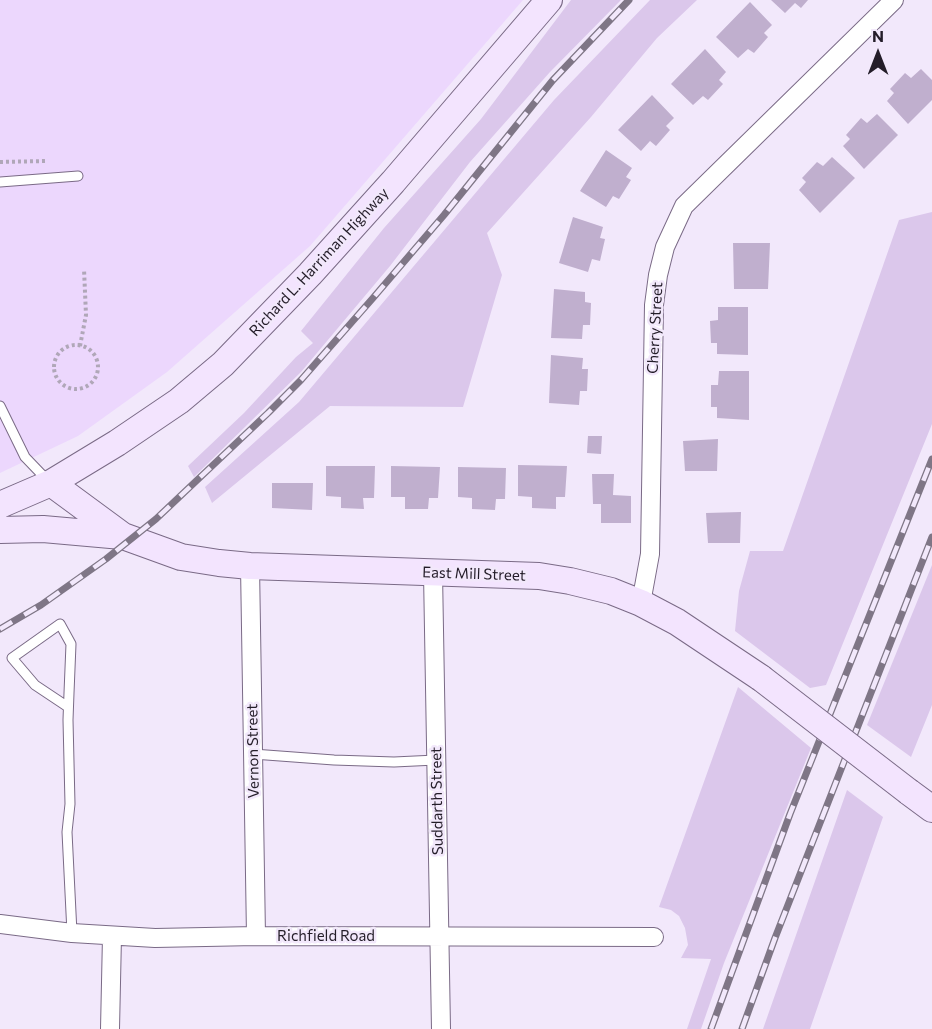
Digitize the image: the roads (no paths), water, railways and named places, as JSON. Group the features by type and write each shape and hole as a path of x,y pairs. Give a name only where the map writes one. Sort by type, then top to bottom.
{"street":[{"name":"Richard L. Harriman Highway","path":"51,483 180,401 223,364 268,320 363,215 549,0"},
{"name":"Cherry Street","path":"641,603 650,554 654,305 665,247 684,206 894,0"},
{"path":"0,506 51,483"},
{"name":"East Mill Street","path":"51,483 123,536 181,557 250,566 549,578 611,591 641,603 677,622 761,678 932,809"},
{"path":"0,530 43,529 123,536"},
{"name":"Vernon Street","path":"250,566 256,936"},
{"name":"Suddarth Street","path":"433,573 441,1029"},
{"name":"Richfield Road","path":"0,924 72,933 155,938 256,936 654,938"},
{"path":"110,1029 112,936"}],"lane":[{"path":"0,182 78,176"},
{"path":"0,406 25,457 51,483"},
{"path":"68,707 35,685 12,657 60,624 71,645 68,707 70,804 67,832 72,933"},
{"path":"253,754 346,761 436,760"}],"railway":[{"path":"0,629 41,605 106,559 156,519 268,413 301,380 373,298 444,215 553,80 629,0"},
{"path":"711,1029 790,814 932,459"},
{"path":"742,1029 775,938 932,537"}]}
